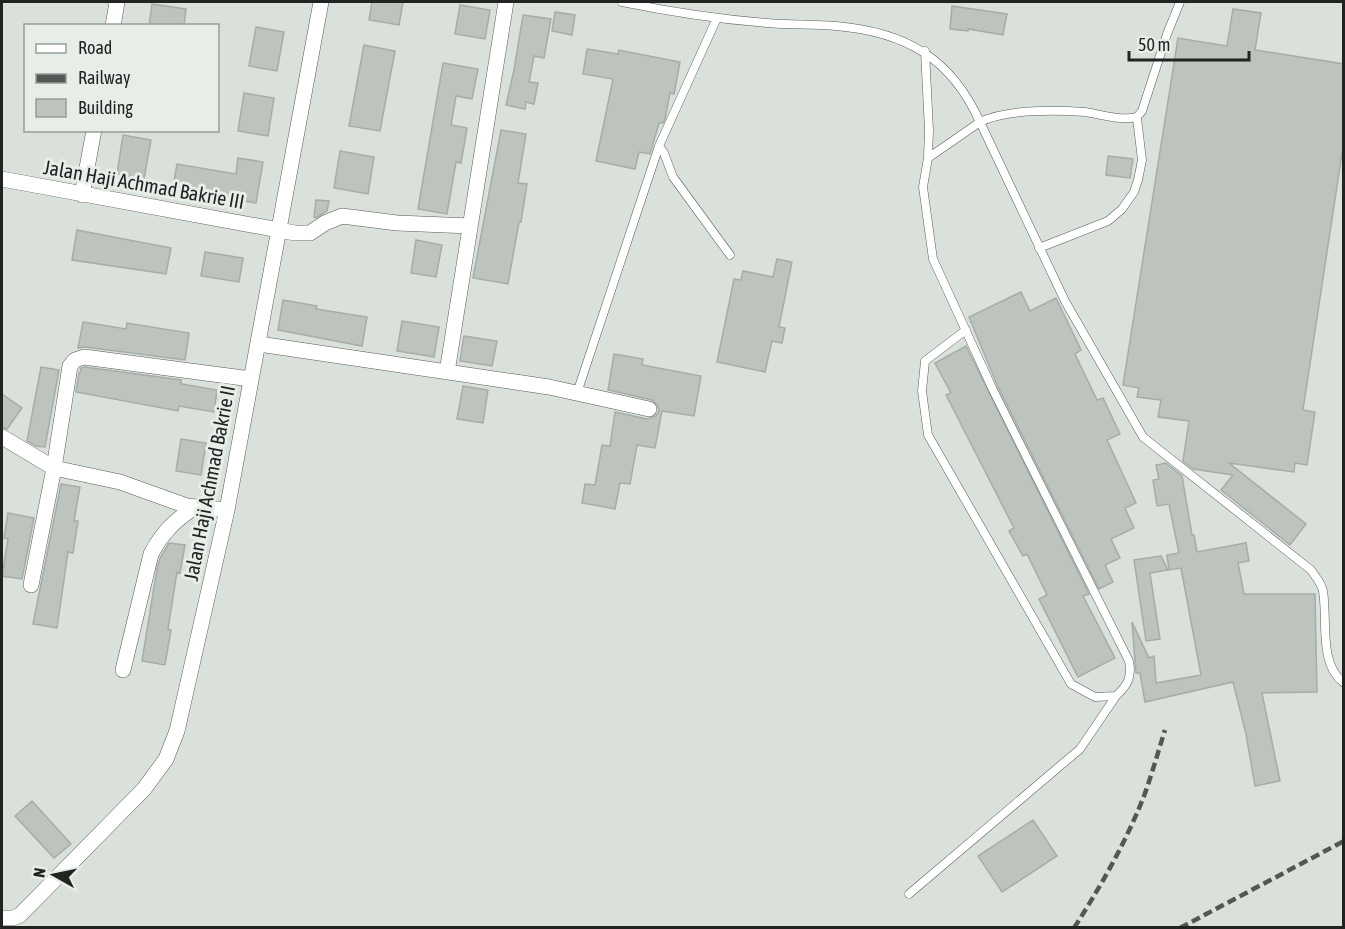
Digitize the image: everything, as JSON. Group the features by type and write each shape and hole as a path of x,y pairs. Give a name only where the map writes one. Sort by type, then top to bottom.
{"street":[{"path":"113,24 117,2"},
{"name":"Jalan Haji Achmad Bakrie II","path":"18,921 144,789 166,759 183,714 227,510 321,2"},
{"path":"447,372 506,2"},
{"path":"82,195 94,132"},
{"name":"Jalan Haji Achmad Bakrie III","path":"2,178 82,195 295,233 310,233 342,216 397,223 470,226"},
{"path":"259,344 549,387 649,409"},
{"path":"31,585 54,468 70,366 75,360 84,357 251,379"},
{"path":"2,437 54,468 120,482 195,507 227,510"},
{"path":"123,670 152,554 159,538 170,526 195,507"},
{"path":"2,918 13,918 18,921"}],"lane":[{"path":"622,2 717,18 788,25 837,26 898,39 925,51 937,61 969,99 1065,301 1143,437 1311,570 1323,589 1328,657 1337,678 1344,683"},
{"path":"1039,248 1108,221 1122,209 1134,192 1142,160 1137,118 1142,111 1180,2"},
{"path":"577,393 658,146 717,18"},
{"path":"909,894 1080,748 1129,681 1131,670 1129,661 993,390 933,259 923,187 930,130 925,51"},
{"path":"928,158 995,115 1059,111 1137,118"},
{"path":"658,146 664,153 673,177 730,255"},
{"path":"966,330 925,361 922,391 928,435 1071,684 1095,697 1116,696"}],"building":[{"path":"372,2 403,2 399,25 369,20"},
{"path":"152,4 186,9 184,24 149,24"},
{"path":"460,5 490,10 485,39 455,34"},
{"path":"952,6 1007,14 1003,35 968,29 968,31 950,29"},
{"path":"1233,9 1261,13 1255,50 1344,64 1344,140 1303,410 1315,412 1307,465 1295,463 1294,472 1229,463 1306,524 1290,545 1221,490 1233,475 1193,469 1183,461 1189,421 1158,417 1161,400 1137,397 1139,388 1123,385 1178,38 1227,46"},
{"path":"555,12 575,15 572,35 552,31"},
{"path":"523,15 551,19 544,58 534,56 529,82 538,83 534,104 526,102 525,109 506,105"},
{"path":"256,27 284,32 277,71 249,66"},
{"path":"364,45 395,51 380,131 349,126"},
{"path":"587,49 618,54 619,50 680,62 674,94 670,93 665,119 663,123 659,123 650,154 639,152 635,169 596,161 613,79 583,74"},
{"path":"443,63 478,69 472,99 456,96 451,125 467,128 461,163 456,162 447,214 418,209"},
{"path":"244,93 274,98 268,136 238,131"},
{"path":"501,130 526,134 518,183 527,184 508,284 473,278"},
{"path":"123,135 151,140 144,179 117,174"},
{"path":"340,151 374,157 368,194 334,188"},
{"path":"1108,156 1133,159 1130,178 1106,175"},
{"path":"238,158 263,162 256,203 173,187 177,164 236,174"},
{"path":"316,200 329,201 327,211 316,218 314,217"},
{"path":"77,230 171,248 166,274 72,260"},
{"path":"416,240 442,245 436,277 411,273"},
{"path":"205,252 243,258 239,282 201,276"},
{"path":"777,259 792,262 779,327 785,328 782,343 772,341 765,372 717,362 734,279 741,280 743,271 773,277"},
{"path":"1021,292 1030,311 1056,298 1081,350 1075,354 1097,400 1103,398 1120,434 1107,440 1136,503 1125,508 1134,528 1111,539 1120,558 1105,565 1113,582 1099,589 998,387 969,317"},
{"path":"283,300 317,306 316,309 367,317 362,346 278,330"},
{"path":"402,321 439,327 434,357 397,351"},
{"path":"83,322 126,329 127,323 189,333 185,360 78,348"},
{"path":"464,336 497,341 492,366 460,361"},
{"path":"966,346 1089,594 1083,596 1115,658 1078,677 1039,599 1047,595 1027,554 1023,556 1009,531 1014,528 946,395 951,393 935,363"},
{"path":"614,354 643,359 642,365 701,376 694,416 662,411 655,448 637,445 630,484 620,483 615,509 582,503 585,484 595,485 602,445 610,446 615,412 647,419 656,416 659,411 658,406 652,400 608,390"},
{"path":"41,367 59,370 45,447 36,446 27,441"},
{"path":"81,368 181,380 181,384 217,390 214,412 179,406 178,411 76,392 79,373"},
{"path":"463,386 488,390 483,423 457,419"},
{"path":"2,394 22,408 7,429 2,427"},
{"path":"181,439 206,443 201,475 176,471"},
{"path":"1166,463 1182,476 1197,552 1246,543 1249,561 1238,563 1244,594 1315,594 1317,692 1262,693 1280,781 1255,786 1246,734 1233,682 1145,702 1140,673 1136,673 1132,622 1149,658 1154,656 1156,683 1201,675 1181,568 1169,570 1167,555 1179,553 1169,504 1157,506 1153,480 1159,479 1156,465"},
{"path":"61,484 80,487 74,521 78,521 73,553 68,552 57,628 33,624"},
{"path":"8,513 34,518 22,579 2,576 8,539 4,538"},
{"path":"169,543 185,545 180,573 177,572 165,665 142,661 157,569 160,558"},
{"path":"1161,556 1168,570 1150,573 1160,639 1146,641 1134,560"},
{"path":"32,801 71,844 54,858 15,816"},
{"path":"1033,820 1057,856 1002,892 978,856"}],"railway":[{"path":"1074,928 1129,830 1144,796 1165,730"},
{"path":"1180,928 1344,841"}]}
